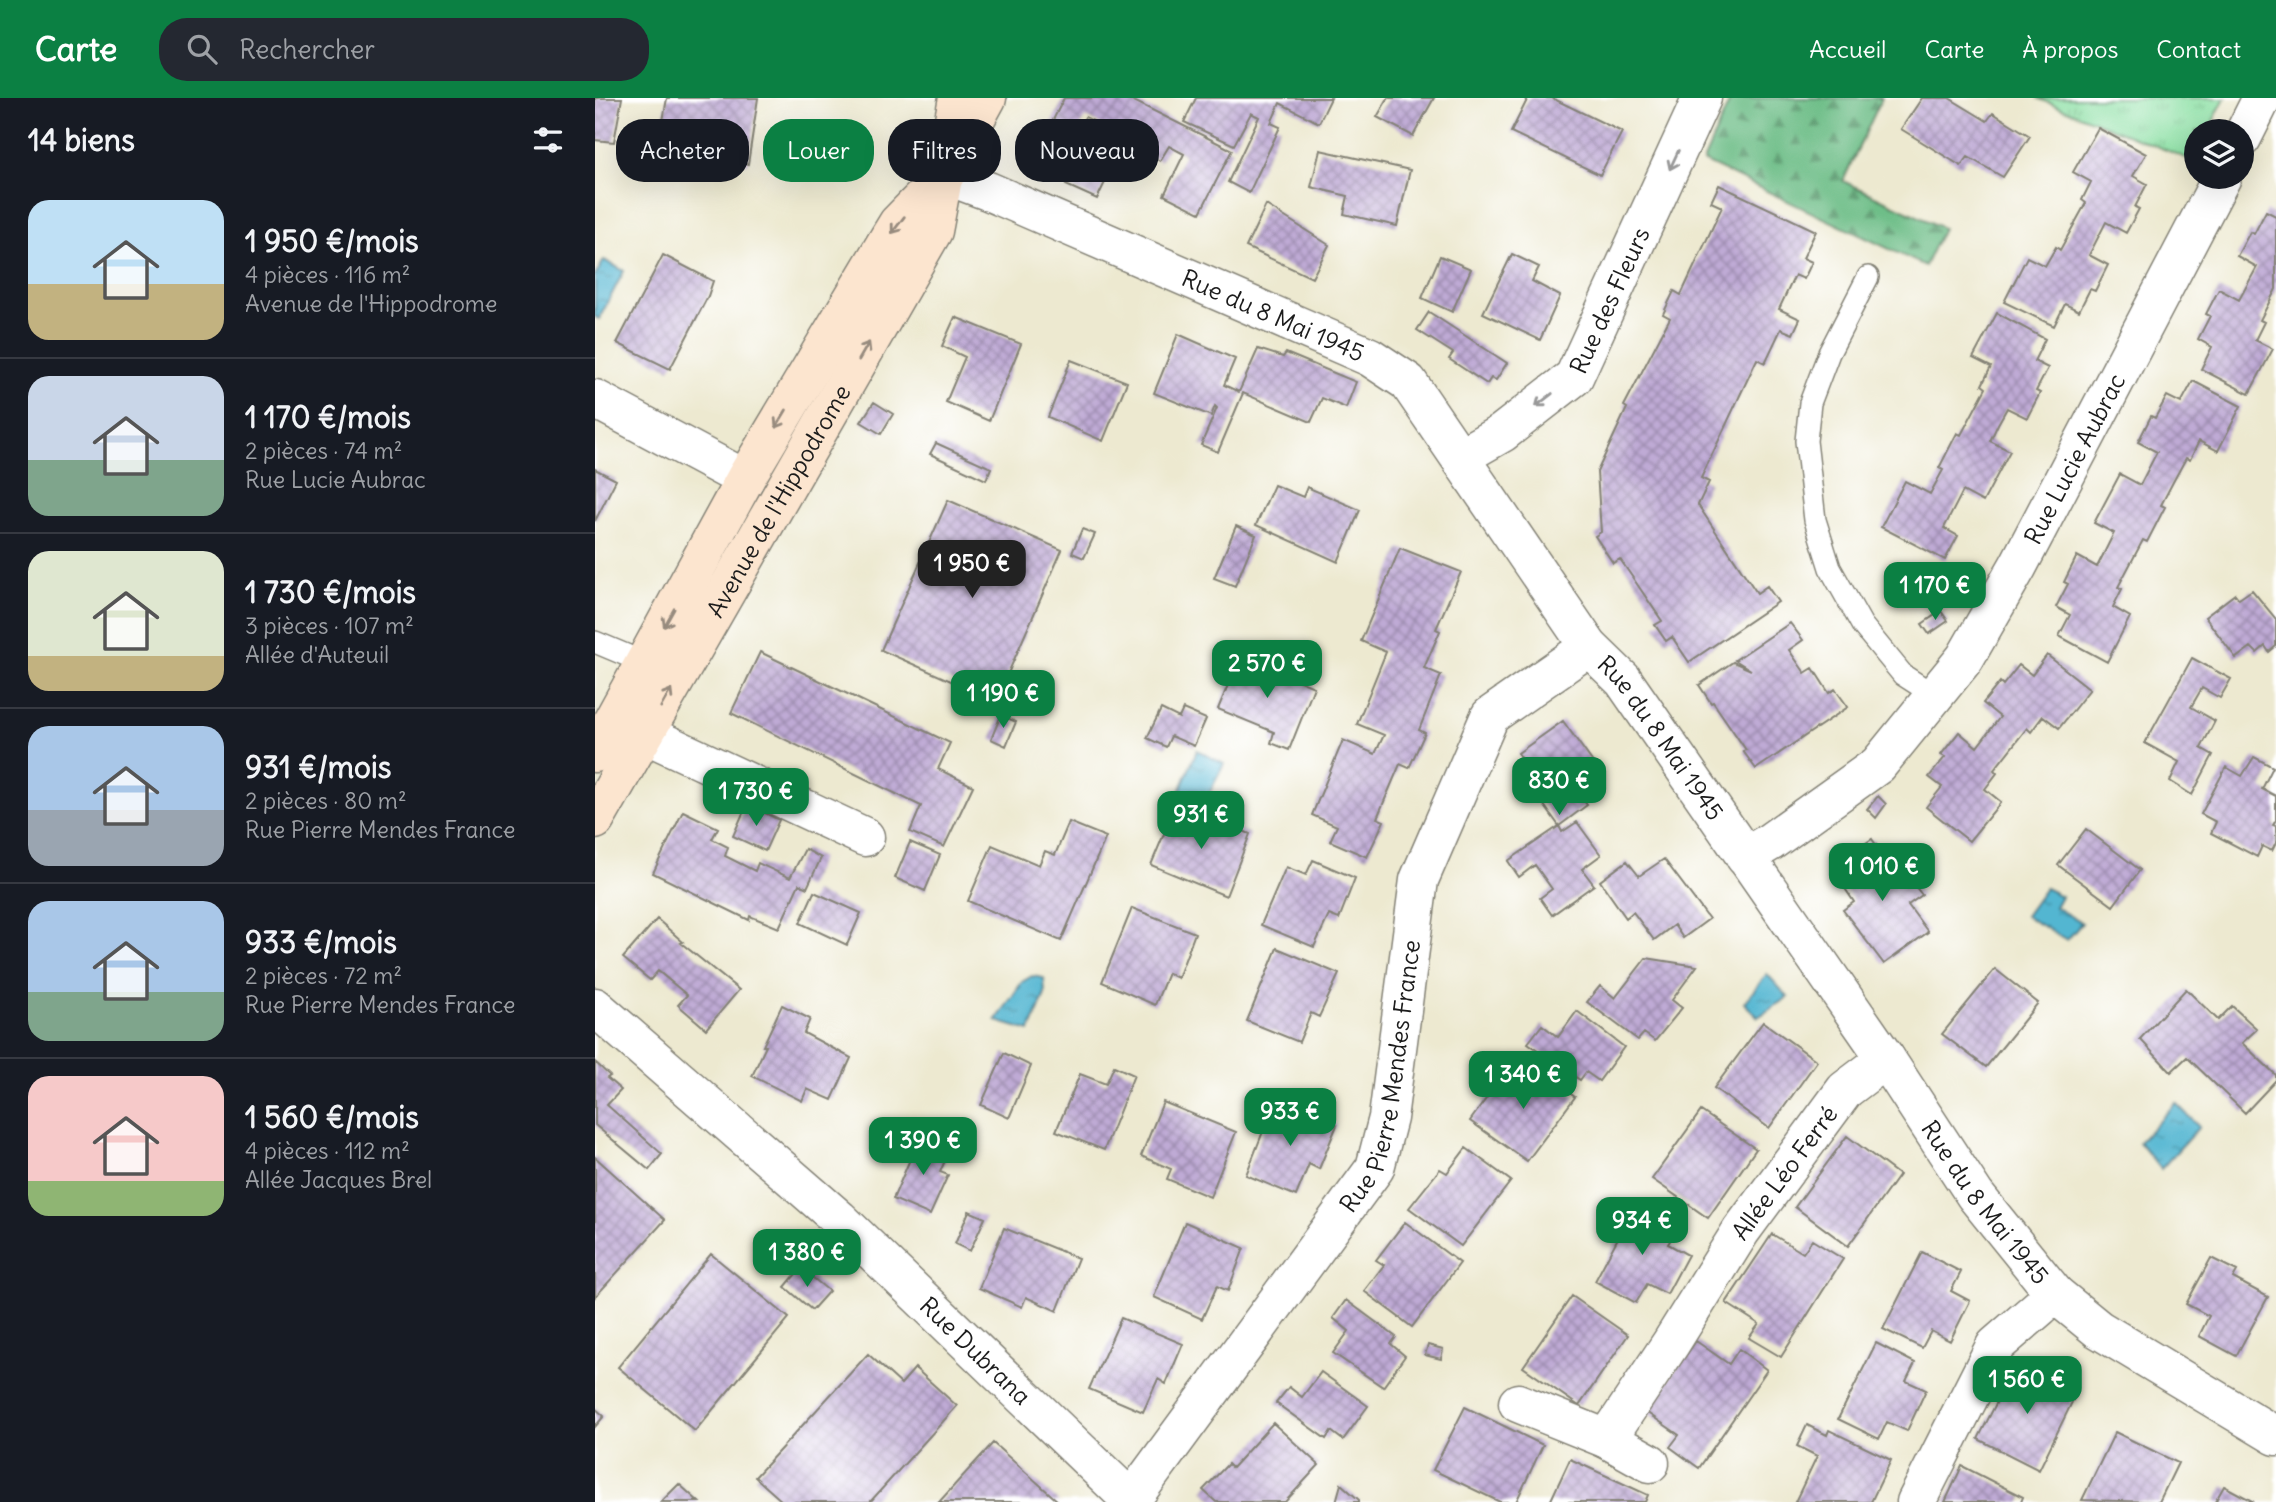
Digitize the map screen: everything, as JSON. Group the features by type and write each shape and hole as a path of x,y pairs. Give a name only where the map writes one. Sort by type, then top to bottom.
{"street":[{"name":"Avenue de l'Hippodrome","path":"954,119 958,98"},
{"path":"976,119 987,98"},
{"name":"Rue des Fleurs","path":"1460,457 1502,433 1574,377 1702,98"},
{"path":"2252,119 2262,98"},
{"name":"Avenue de l'Hippodrome","path":"595,753 745,479 898,223 938,182"},
{"name":"Avenue de l'Hippodrome","path":"595,820 933,231 944,182"},
{"name":"Rue du 8 Mai 1945","path":"964,182 1370,357 1408,383 1589,647 1623,680 1886,1059 1975,1195 2055,1294 2098,1329 2276,1436"},
{"name":"Rue Lucie Aubrac","path":"1745,857 1878,765 1965,658 2018,566 2216,189"},
{"path":"595,399 745,479"},
{"name":"Rue Pierre Mendes France","path":"1132,1501 1375,1167 1388,1118 1419,880 1490,716 1589,647"},
{"path":"645,734 865,837"},
{"name":"Rue Dubrana","path":"595,1007 839,1219 1132,1501"},
{"name":"Allée Léo Ferré","path":"1607,1439 1741,1231 1845,1090 1886,1059"},
{"path":"1916,1502 1996,1346 2055,1294"},
{"path":"1518,1403 1607,1439 1650,1463"}],"lane":[{"path":"1868,277 1829,353 1810,403 1806,441 1815,520 1830,568 1862,625 1903,676 1934,695"},
{"path":"595,642 645,663"}],"green space":[{"path":"1731,98 1882,98 1843,181 1943,228 1925,266 1703,161"},
{"path":"2037,98 2225,98 2214,119 2184,119 2184,157"}],"water":[{"path":"604,260 624,271 599,319 595,317 595,276"},
{"path":"1197,750 1224,764 1207,798 1180,791"},
{"path":"2045,888 2061,896 2055,907 2082,923 2067,940 2025,916"},
{"path":"1767,974 1788,997 1758,1017 1744,1003"},
{"path":"1032,976 1044,978 1045,994 1030,1031 996,1021 1022,982"},
{"path":"2176,1103 2199,1127 2161,1169 2139,1142"}],"building":[{"path":"595,98 622,98 616,119 614,142 595,140"},
{"path":"667,98 758,98 749,157 749,119 663,119"},
{"path":"1064,98 1128,98 1232,150 1200,213 1164,195 1184,154 1169,146 1159,160 1159,119 1054,119"},
{"path":"1196,98 1331,98 1319,123 1280,103 1271,123 1280,127 1249,193 1228,182 1259,117 1251,113 1234,145 1184,122"},
{"path":"1388,98 1434,98 1413,136 1377,117"},
{"path":"1528,98 1552,98 1622,132 1600,175 1511,132"},
{"path":"1922,98 1949,98 1987,121 1993,113 2030,136 2003,177 1968,157 1961,166 1901,129"},
{"path":"2098,128 2146,154 2133,176 2147,184 2135,207 2139,209 2126,233 2106,222 2089,255 2108,265 2095,291 2090,289 2079,311 2065,304 2054,326 2004,302 2027,257 2045,266 2056,247 2060,250 2086,203 2082,200 2091,182 2073,172"},
{"path":"1320,150 1410,170 1397,226 1344,214 1348,196 1311,187"},
{"path":"1068,182 1105,182 1097,199 1066,185"},
{"path":"1719,185 1816,231 1803,258 1812,262 1804,279 1795,275 1779,309 1800,319 1793,334 1781,329 1765,363 1757,359 1701,478 1709,482 1698,505 1757,593 1767,586 1778,602 1689,662 1672,637 1666,641 1655,625 1662,621 1620,559 1613,563 1595,536 1601,532 1597,472 1627,408 1624,406 1670,318 1663,314 1674,291 1681,295 1722,207 1711,202"},
{"path":"1266,205 1329,245 1312,278 1246,247"},
{"path":"2266,211 2276,216 2276,289 2260,320 2264,322 2255,340 2273,349 2249,394 2201,369 2212,347 2198,339 2210,316 2206,314 2219,289 2239,300 2257,267 2237,256 2250,232 2254,234"},
{"path":"1512,254 1539,267 1532,281 1560,296 1540,340 1483,313"},
{"path":"663,255 713,281 670,369 617,343"},
{"path":"1440,256 1471,269 1452,312 1422,298"},
{"path":"1429,312 1507,363 1496,380 1491,378 1487,384 1449,359 1453,353 1417,330"},
{"path":"1997,313 2045,339 2034,361 2048,368 2036,391 2040,393 2027,418 2007,408 1998,424 1990,441 2010,451 1983,502 1963,491 1944,528 1958,536 1945,560 1881,527 1905,481 1930,494 1943,470 1939,468 1957,433 1961,435 1986,388 1982,385 1991,367 1973,358"},
{"path":"955,317 1021,344 989,421 946,402 965,357 942,346"},
{"path":"1178,334 1235,359 1224,385 1239,392 1258,349 1283,357 1286,353 1356,382 1346,408 1322,398 1311,422 1243,393 1218,452 1201,445 1217,408 1215,406 1211,416 1154,393"},
{"path":"1071,360 1127,382 1103,441 1048,417"},
{"path":"2193,381 2241,406 2218,451 2199,441 2190,460 2186,458 2161,505 2165,507 2147,542 2143,540 2118,587 2122,589 2113,607 2130,617 2107,662 2059,636 2070,615 2056,607 2068,584 2064,582 2077,556 2097,567 2114,533 2094,523 2120,474 2140,485 2157,452 2138,442 2151,416 2155,418 2167,396 2181,403"},
{"path":"874,402 893,414 881,434 861,422"},
{"path":"936,443 991,468 986,480 930,454"},
{"path":"595,469 616,480 595,521"},
{"path":"1274,485 1303,497 1307,487 1360,510 1338,562 1256,525"},
{"path":"948,500 1062,550 996,701 881,650"},
{"path":"1236,526 1256,535 1235,586 1214,578"},
{"path":"1082,529 1095,534 1084,558 1072,553"},
{"path":"1400,548 1461,572 1436,629 1440,631 1424,668 1441,675 1419,730 1425,733 1409,768 1400,764 1377,818 1384,821 1367,857 1330,841 1337,826 1312,815 1343,740 1375,754 1384,735 1357,724 1386,652 1361,641"},
{"path":"2252,590 2276,619 2276,646 2269,652 2265,646 2257,653 2251,647 2236,658 2205,617 2235,594 2239,599"},
{"path":"1941,611 1948,621 1929,634 1922,624"},
{"path":"1790,623 1803,640 1789,650 1805,673 1813,668 1829,693 1835,689 1848,707 1756,769 1743,751 1746,750 1699,685 1733,662 1751,670 1735,660"},
{"path":"760,652 950,743 938,769 973,786 944,847 910,832 921,806 731,713"},
{"path":"2047,655 2090,689 2059,728 2043,716 2031,732 2027,728 1994,770 1997,773 1985,789 2001,802 1969,841 1926,807 1942,787 1929,777 1945,757 1941,755 1959,732 1977,747 2000,717 1983,703 2000,682 2003,685 2019,665 2032,675"},
{"path":"1240,656 1314,687 1289,750 1271,743 1274,732 1218,709"},
{"path":"2192,658 2231,679 2220,698 2202,688 2191,707 2215,721 2201,748 2213,755 2192,795 2170,781 2179,762 2145,743"},
{"path":"1161,709 1179,718 1183,709 1206,719 1194,746 1171,736 1166,747 1147,738"},
{"path":"1001,715 1016,722 1006,746 991,739"},
{"path":"1563,721 1599,771 1575,788 1587,805 1559,826 1531,787 1537,782 1518,753"},
{"path":"2254,757 2273,767 2262,789 2276,796 2276,820 2273,825 2276,826 2276,843 2272,851 2262,846 2257,857 2211,833 2216,822 2201,814 2226,767 2242,776"},
{"path":"1878,796 1886,804 1876,818 1867,809"},
{"path":"747,804 779,820 765,851 733,836"},
{"path":"1174,810 1203,822 1206,814 1250,834 1226,896 1151,865"},
{"path":"683,811 718,828 712,839 728,847 725,856 755,871 758,863 790,878 805,849 821,858 807,888 799,884 779,928 750,916 749,920 653,873"},
{"path":"1069,822 1106,837 1061,941 968,901 992,845 1039,865 1045,851 1055,855"},
{"path":"1577,822 1601,855 1582,869 1594,885 1552,915 1540,898 1552,889 1535,865 1519,877 1508,861 1559,826 1562,832"},
{"path":"2086,829 2140,870 2113,906 2058,865"},
{"path":"1872,839 1895,872 1900,867 1922,895 1908,905 1928,932 1884,964 1843,910 1854,902 1842,884 1859,871 1847,856"},
{"path":"910,842 940,855 925,891 895,878"},
{"path":"1664,859 1709,919 1683,938 1674,925 1654,940 1633,912 1626,918 1600,881 1627,861 1639,876"},
{"path":"1313,860 1355,878 1339,919 1329,915 1314,947 1261,925 1286,867 1306,875"},
{"path":"814,892 861,913 847,945 800,923"},
{"path":"1132,908 1195,933 1178,978 1168,973 1155,1005 1102,982"},
{"path":"657,919 683,942 681,943 739,990 706,1029 678,1005 687,995 658,971 650,980 623,958"},
{"path":"1277,948 1339,974 1319,1017 1311,1013 1299,1042 1247,1021"},
{"path":"1646,958 1697,966 1672,1000 1682,1008 1655,1041 1644,1033 1638,1040 1587,1002 1600,986 1615,998"},
{"path":"1995,969 2038,1003 1986,1067 1942,1034"},
{"path":"2186,989 2218,1020 2232,1006 2257,1029 2242,1043 2276,1075 2276,1080 2245,1113 2187,1057 2171,1072 2140,1039"},
{"path":"782,1005 810,1019 804,1033 851,1058 832,1100 807,1089 802,1101 752,1076"},
{"path":"1577,1011 1624,1047 1599,1081 1586,1072 1580,1080 1528,1043 1542,1025 1558,1037"},
{"path":"1763,1022 1817,1061 1769,1128 1714,1088"},
{"path":"1004,1053 1031,1066 1009,1118 981,1105"},
{"path":"595,1062 621,1090 607,1105 662,1154 649,1170 595,1125"},
{"path":"1525,1062 1575,1097 1527,1161 1470,1121 1496,1085 1504,1090"},
{"path":"1114,1066 1134,1075 1104,1150 1056,1131 1080,1074 1106,1084"},
{"path":"1275,1101 1337,1125 1319,1169 1309,1164 1296,1196 1246,1175"},
{"path":"1163,1102 1236,1132 1210,1197 1167,1179 1171,1169 1141,1156"},
{"path":"1701,1111 1756,1149 1708,1218 1652,1179"},
{"path":"920,1136 950,1149 940,1172 948,1175 930,1215 893,1199"},
{"path":"1847,1136 1899,1175 1848,1246 1795,1207"},
{"path":"1466,1148 1511,1181 1461,1246 1409,1208 1440,1169 1447,1173"},
{"path":"595,1157 665,1220 595,1297"},
{"path":"1636,1204 1678,1227 1668,1244 1688,1255 1667,1294 1647,1284 1636,1303 1595,1281"},
{"path":"969,1211 985,1218 970,1251 955,1244"},
{"path":"1185,1222 1244,1248 1228,1291 1217,1286 1202,1319 1154,1297"},
{"path":"1405,1222 1460,1263 1412,1327 1364,1291 1384,1265 1376,1260"},
{"path":"1004,1228 1078,1258 1057,1311 1026,1297 1022,1307 979,1288"},
{"path":"1772,1234 1803,1253 1812,1240 1843,1259 1781,1357 1749,1338 1759,1324 1726,1303"},
{"path":"1922,1252 1961,1272 1951,1291 1970,1301 1950,1341 1931,1331 1922,1348 1883,1329"},
{"path":"711,1254 789,1318 695,1431 618,1367"},
{"path":"2211,1258 2237,1271 2233,1278 2268,1297 2236,1356 2199,1336 2209,1316 2186,1304"},
{"path":"801,1268 829,1291 812,1310 785,1287"},
{"path":"1572,1296 1628,1335 1579,1406 1523,1367"},
{"path":"1346,1300 1396,1337 1391,1344 1405,1356 1383,1387 1333,1353 1349,1331 1333,1318"},
{"path":"1121,1318 1183,1344 1166,1384 1158,1379 1143,1412 1089,1389"},
{"path":"1696,1341 1729,1364 1739,1349 1767,1370 1699,1468 1670,1447 1679,1435 1646,1412"},
{"path":"1876,1343 1915,1363 1906,1381 1926,1390 1907,1431 1887,1422 1879,1439 1838,1419"},
{"path":"1428,1345 1443,1349 1441,1359 1425,1355"},
{"path":"868,1354 901,1384 915,1368 957,1406 870,1502 783,1502 755,1477"},
{"path":"2017,1362 2076,1394 2039,1470 1978,1439"},
{"path":"1321,1372 1368,1406 1343,1440 1331,1431 1326,1439 1276,1403 1289,1387 1302,1397"},
{"path":"1465,1407 1543,1445 1516,1502 1500,1502 1433,1470"},
{"path":"595,1408 604,1416 595,1427"},
{"path":"1273,1423 1319,1465 1285,1502 1216,1502 1203,1490 1228,1464 1232,1468"},
{"path":"1807,1425 1827,1435 1829,1430 1891,1460 1871,1502 1795,1502 1817,1456 1797,1446"},
{"path":"2115,1432 2178,1463 2159,1502 2082,1500"},
{"path":"993,1443 1059,1502 939,1502"},
{"path":"1570,1459 1648,1495 1645,1502 1550,1502"},
{"path":"1962,1466 2023,1497 2021,1502 1945,1502"},
{"path":"679,1484 699,1502 661,1502"},
{"path":"1341,1484 1359,1500 1359,1502 1336,1502"},
{"path":"2224,1486 2254,1502 2215,1502"}]}
